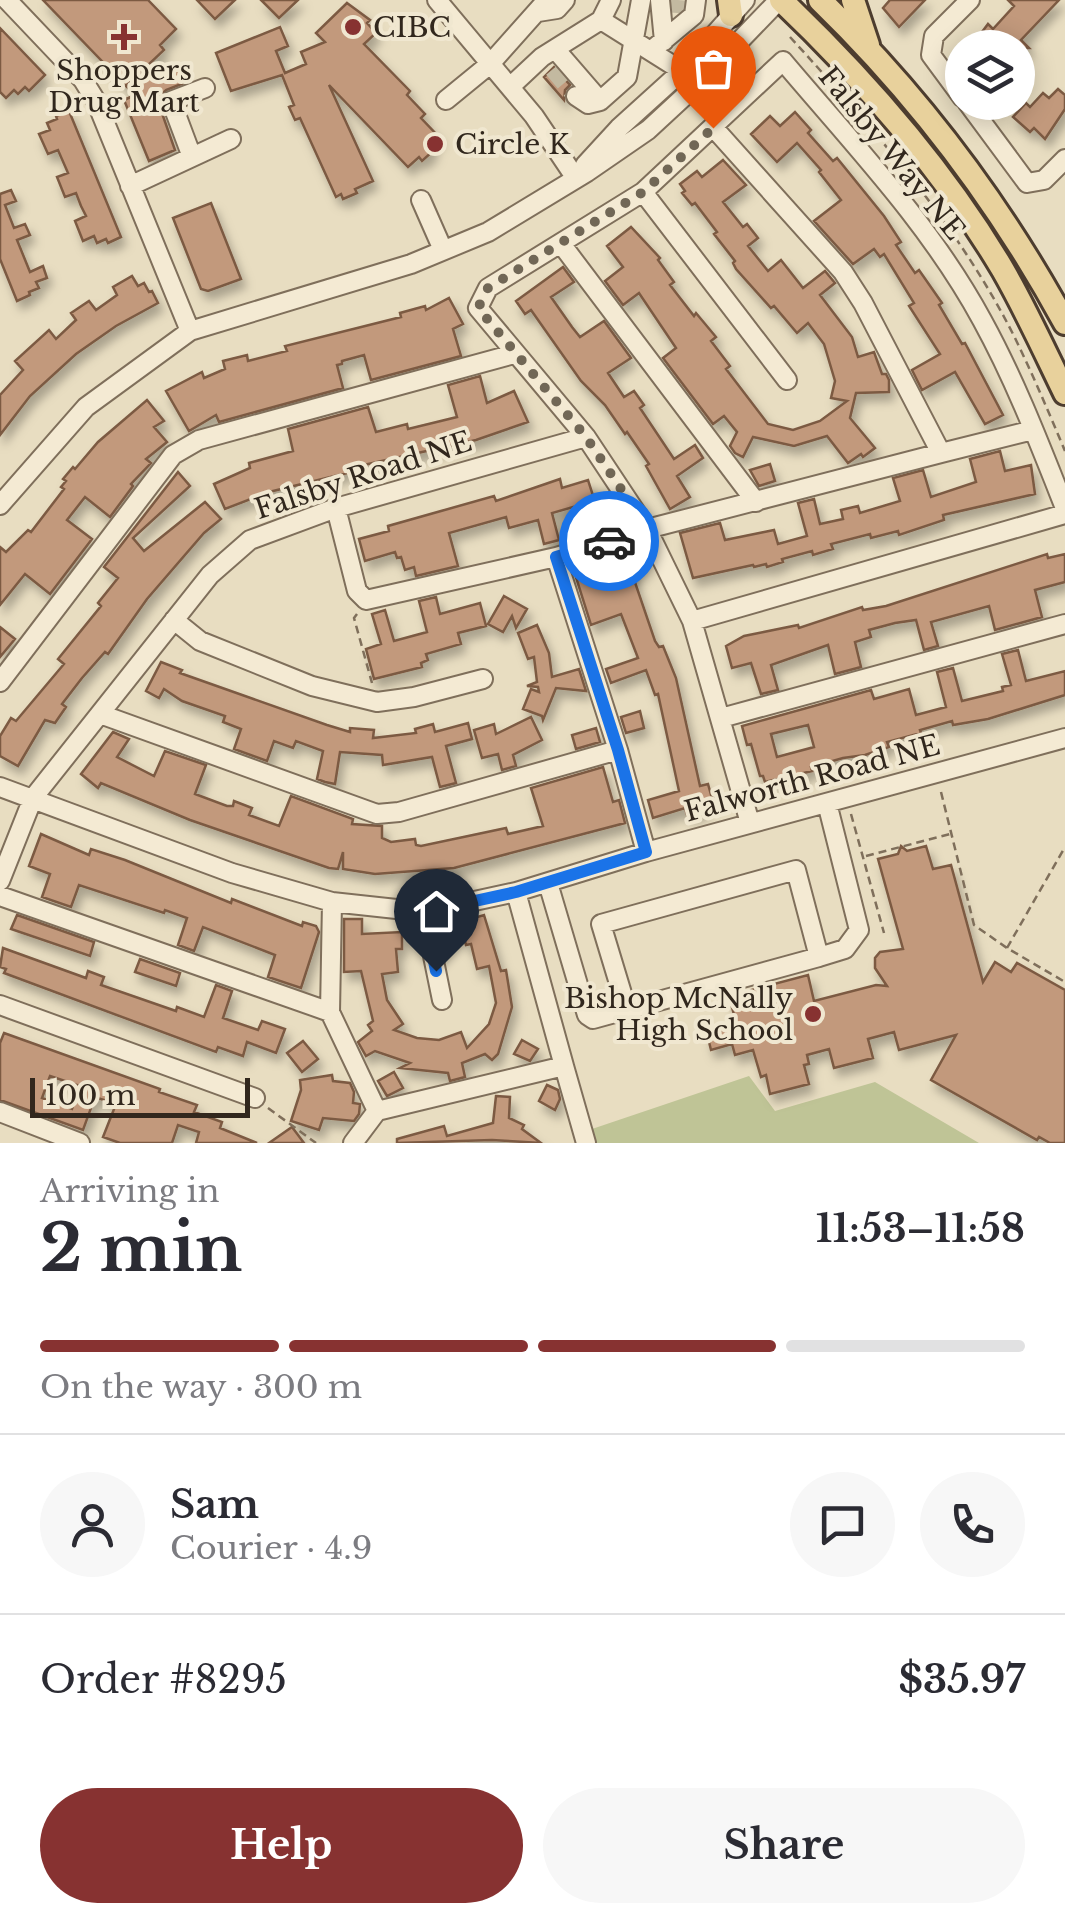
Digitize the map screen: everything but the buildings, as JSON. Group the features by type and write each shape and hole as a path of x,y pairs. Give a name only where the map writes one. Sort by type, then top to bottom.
{"main road":[{"path":"779,0 874,93 952,194 1003,270 1065,393"},
{"path":"820,0 870,48 976,182 1030,260 1065,324"},
{"path":"853,0 870,48"}],"street":[{"path":"8,0 83,80 96,101 190,331"},
{"path":"438,0 534,116 575,177"},
{"path":"446,100 490,64 526,20 543,6 557,8 565,0"},
{"path":"510,87 601,20 611,0"},
{"path":"641,0 682,71"},
{"path":"660,0 661,35"},
{"path":"576,96 588,104 600,101 627,77 661,35 694,15 696,0"},
{"path":"0,505 86,407 190,331 411,264 488,232 648,130 779,0"},
{"path":"945,74 931,55 934,36 970,0"},
{"path":"575,177 619,128 682,71 735,5"},
{"path":"601,20 661,35"},
{"path":"550,59 600,101"},
{"name":"Falsby Way NE","path":"514,354 478,308 488,288 643,192 783,61 910,212 982,319 1034,430 1065,511 692,621"},
{"path":"192,157 170,102 205,88"},
{"path":"980,120 1028,183 1044,180 1065,158"},
{"path":"713,128 843,272 863,302 940,453"},
{"path":"130,186 232,139"},
{"path":"643,192 787,380"},
{"path":"421,200 444,250"},
{"path":"562,245 756,502"},
{"path":"0,682 173,455 199,440 514,354 586,437 648,529 692,621 750,823"},
{"path":"336,508 357,590 366,600 556,557 648,529 1034,430"},
{"name":"Falsby Road NE","path":"0,881 33,798 210,575 250,540 336,508 586,437"},
{"path":"556,557 646,852"},
{"path":"174,620 200,641 312,686 377,702 483,679"},
{"path":"721,718 1065,624"},
{"path":"100,714 377,814 399,812 618,750"},
{"name":"Falworth Road NE","path":"0,786 232,873 332,902 424,912 516,892 646,852 1065,738"},
{"path":"548,882 587,1015 593,1019 820,957 845,949 859,930 827,803"},
{"path":"627,1010 601,924 796,870 820,957"},
{"path":"516,892 586,1143"},
{"path":"0,896 330,1012"},
{"path":"332,902 330,1012 377,1111"},
{"path":"424,912 442,1000"},
{"path":"0,1004 255,1098"},
{"path":"353,1143 377,1111 564,1066"},
{"path":"0,1112 80,1143"}],"path":[{"path":"366,600 354,618 377,702"},
{"path":"941,792 974,924 1065,982"},
{"path":"851,813 884,933"},
{"path":"863,857 952,834"},
{"path":"1007,948 1065,847"},
{"path":"255,1098 316,1143"}],"green space":[{"path":"749,1076 775,1111 875,1082 979,1143 596,1143 592,1129"}],"tunnel":[{"path":"677,13 678,0"},
{"path":"553,69 576,96"}],"way so far":[{"path":"609,541 648,529 570,416 478,308 488,288 643,192 713,128"}],"place":[{"name":"CIBC","path":"353,27"},
{"name":"Shoppers Drug Mart","path":"124,37"},
{"name":"Circle K","path":"435,144"},
{"name":"Bishop McNally High School","path":"813,1014"}],"route":[{"path":"436,971 424,912 516,892 646,852 556,557 609,541"}]}
